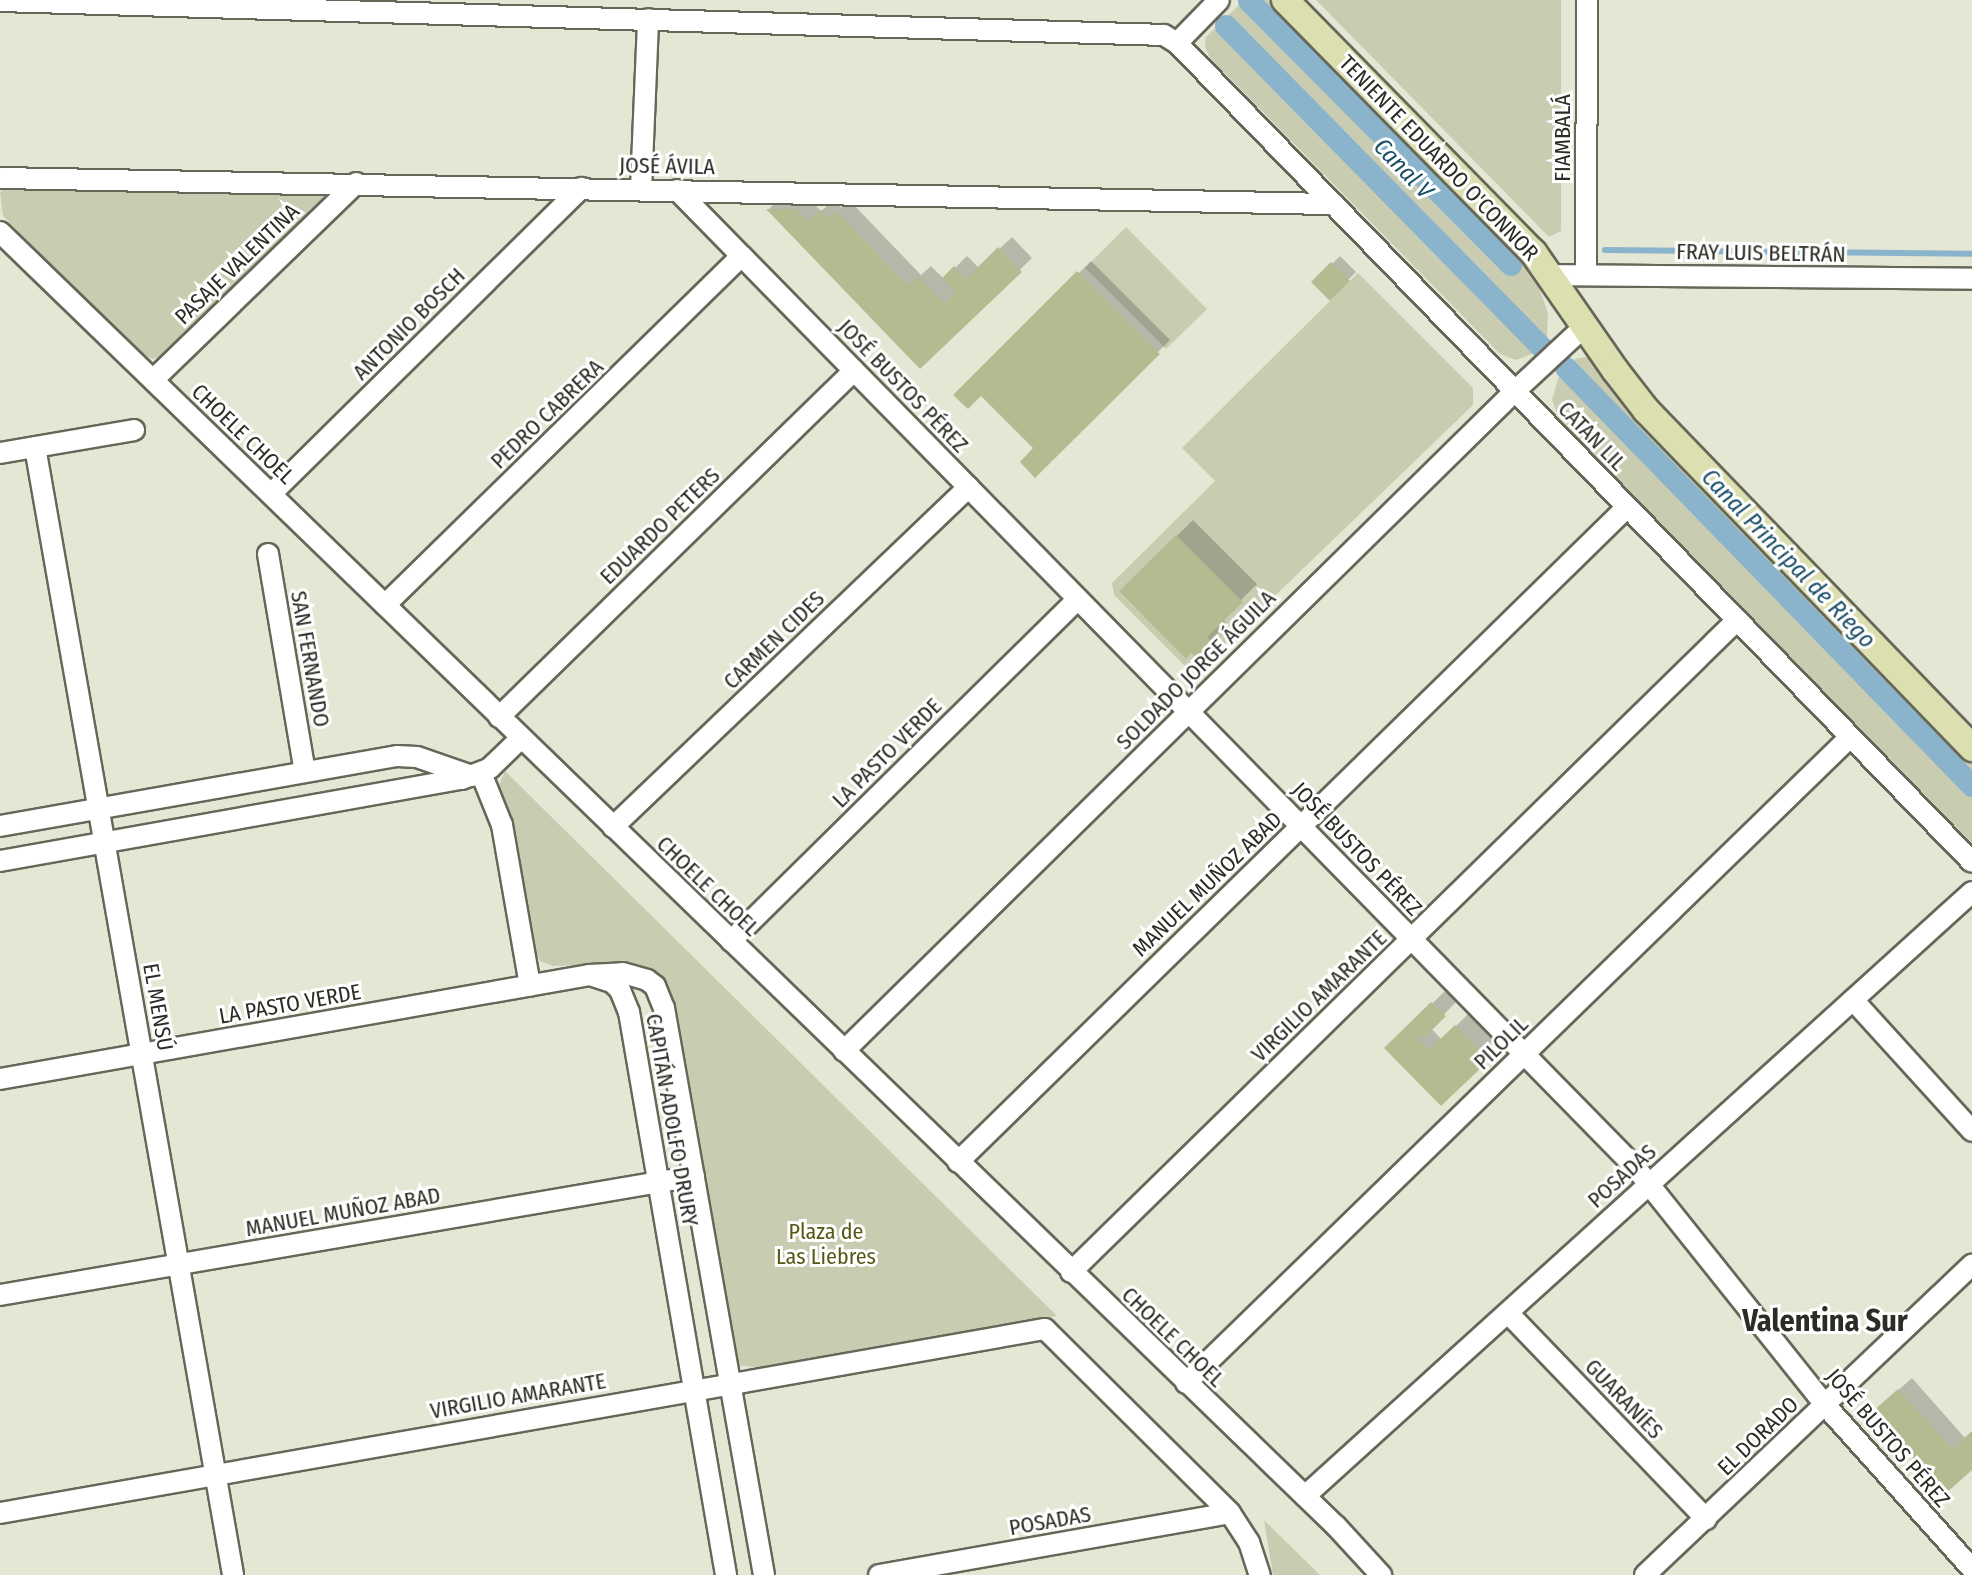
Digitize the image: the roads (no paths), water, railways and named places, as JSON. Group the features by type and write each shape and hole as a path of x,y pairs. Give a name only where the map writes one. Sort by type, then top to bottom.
{"main road":[{"name":"TENIENTE EDUARDO O'CONNOR","path":"1285,0 1527,245 1629,390 1685,452 1972,748"}],"street":[{"path":"0,1 1151,33 1177,43 1219,0"},
{"name":"FIAMBALÁ","path":"1586,275 1587,0"},
{"path":"641,189 648,19"},
{"name":"CATAN LIL","path":"1177,43 1972,862"},
{"name":"JOSÉ ÁVILA","path":"0,178 1334,204"},
{"name":"PASAJE VALENTINA","path":"153,380 356,183"},
{"name":"ANTONIO BOSCH","path":"271,494 581,188"},
{"name":"JOSÉ BUSTOS PÉREZ","path":"677,190 1650,1184 1825,1405 1972,1569"},
{"name":"CHOELE CHOEL","path":"0,232 1305,1496 1381,1575"},
{"name":"PEDRO CABRERA","path":"385,605 742,256"},
{"name":"FRAY LUIS BELTRÁN","path":"1550,275 1972,279"},
{"name":"SOLDADO JORGE ÁGUILA","path":"844,1051 1515,391 1585,326"},
{"name":"EDUARDO PETERS","path":"499,717 854,370"},
{"path":"0,453 134,430"},
{"name":"EL MENSÚ","path":"35,447 233,1575"},
{"name":"CARMEN CIDES","path":"613,827 969,487"},
{"name":"MANUEL MUÑOZ ABAD","path":"958,1162 1627,507"},
{"name":"SAN FERNANDO","path":"268,554 305,772"},
{"name":"LA PASTO VERDE","path":"731,941 1078,599"},
{"name":"VIRGILIO AMARANTE","path":"1071,1272 1737,620"},
{"name":"PILOLIL","path":"1186,1383 1850,737"},
{"path":"0,861 477,774 497,763 521,738"},
{"path":"0,826 408,756 477,774 502,825 530,986"},
{"name":"POSADAS","path":"1305,1496 1972,892"},
{"name":"CAPITÁN ADOLFO DRURY","path":"589,975 612,972 636,975 647,980 660,996 764,1575"},
{"name":"LA PASTO VERDE","path":"0,1079 589,975"},
{"name":"CAPITÁN ADOLFO DRURY","path":"589,975 612,982 626,1000 726,1575"},
{"path":"1853,1000 1972,1131"},
{"name":"MANUEL MUÑOZ ABAD","path":"0,1295 694,1176"},
{"name":"EL DORADO","path":"1645,1575 1972,1265"},
{"name":"GUARANÍES","path":"1508,1313 1706,1519"},
{"name":"VIRGILIO AMARANTE","path":"0,1513 1045,1329 1230,1513"},
{"path":"1230,1513 1249,1542 1260,1575"},
{"name":"POSADAS","path":"879,1575 1230,1513"}],"waterway":[{"name":"Canal Principal de Riego","path":"1249,1 1511,265"},
{"name":"Canal V","path":"1226,26 1542,348"},
{"path":"1605,250 1972,254"},
{"name":"Canal Principal de Riego","path":"1566,368 1972,786"}],"district":[{"name":"Valentina Sur","path":"1825,1321"}],"park label":[{"name":"Plaza de Las Liebres","path":"826,1244"}]}
